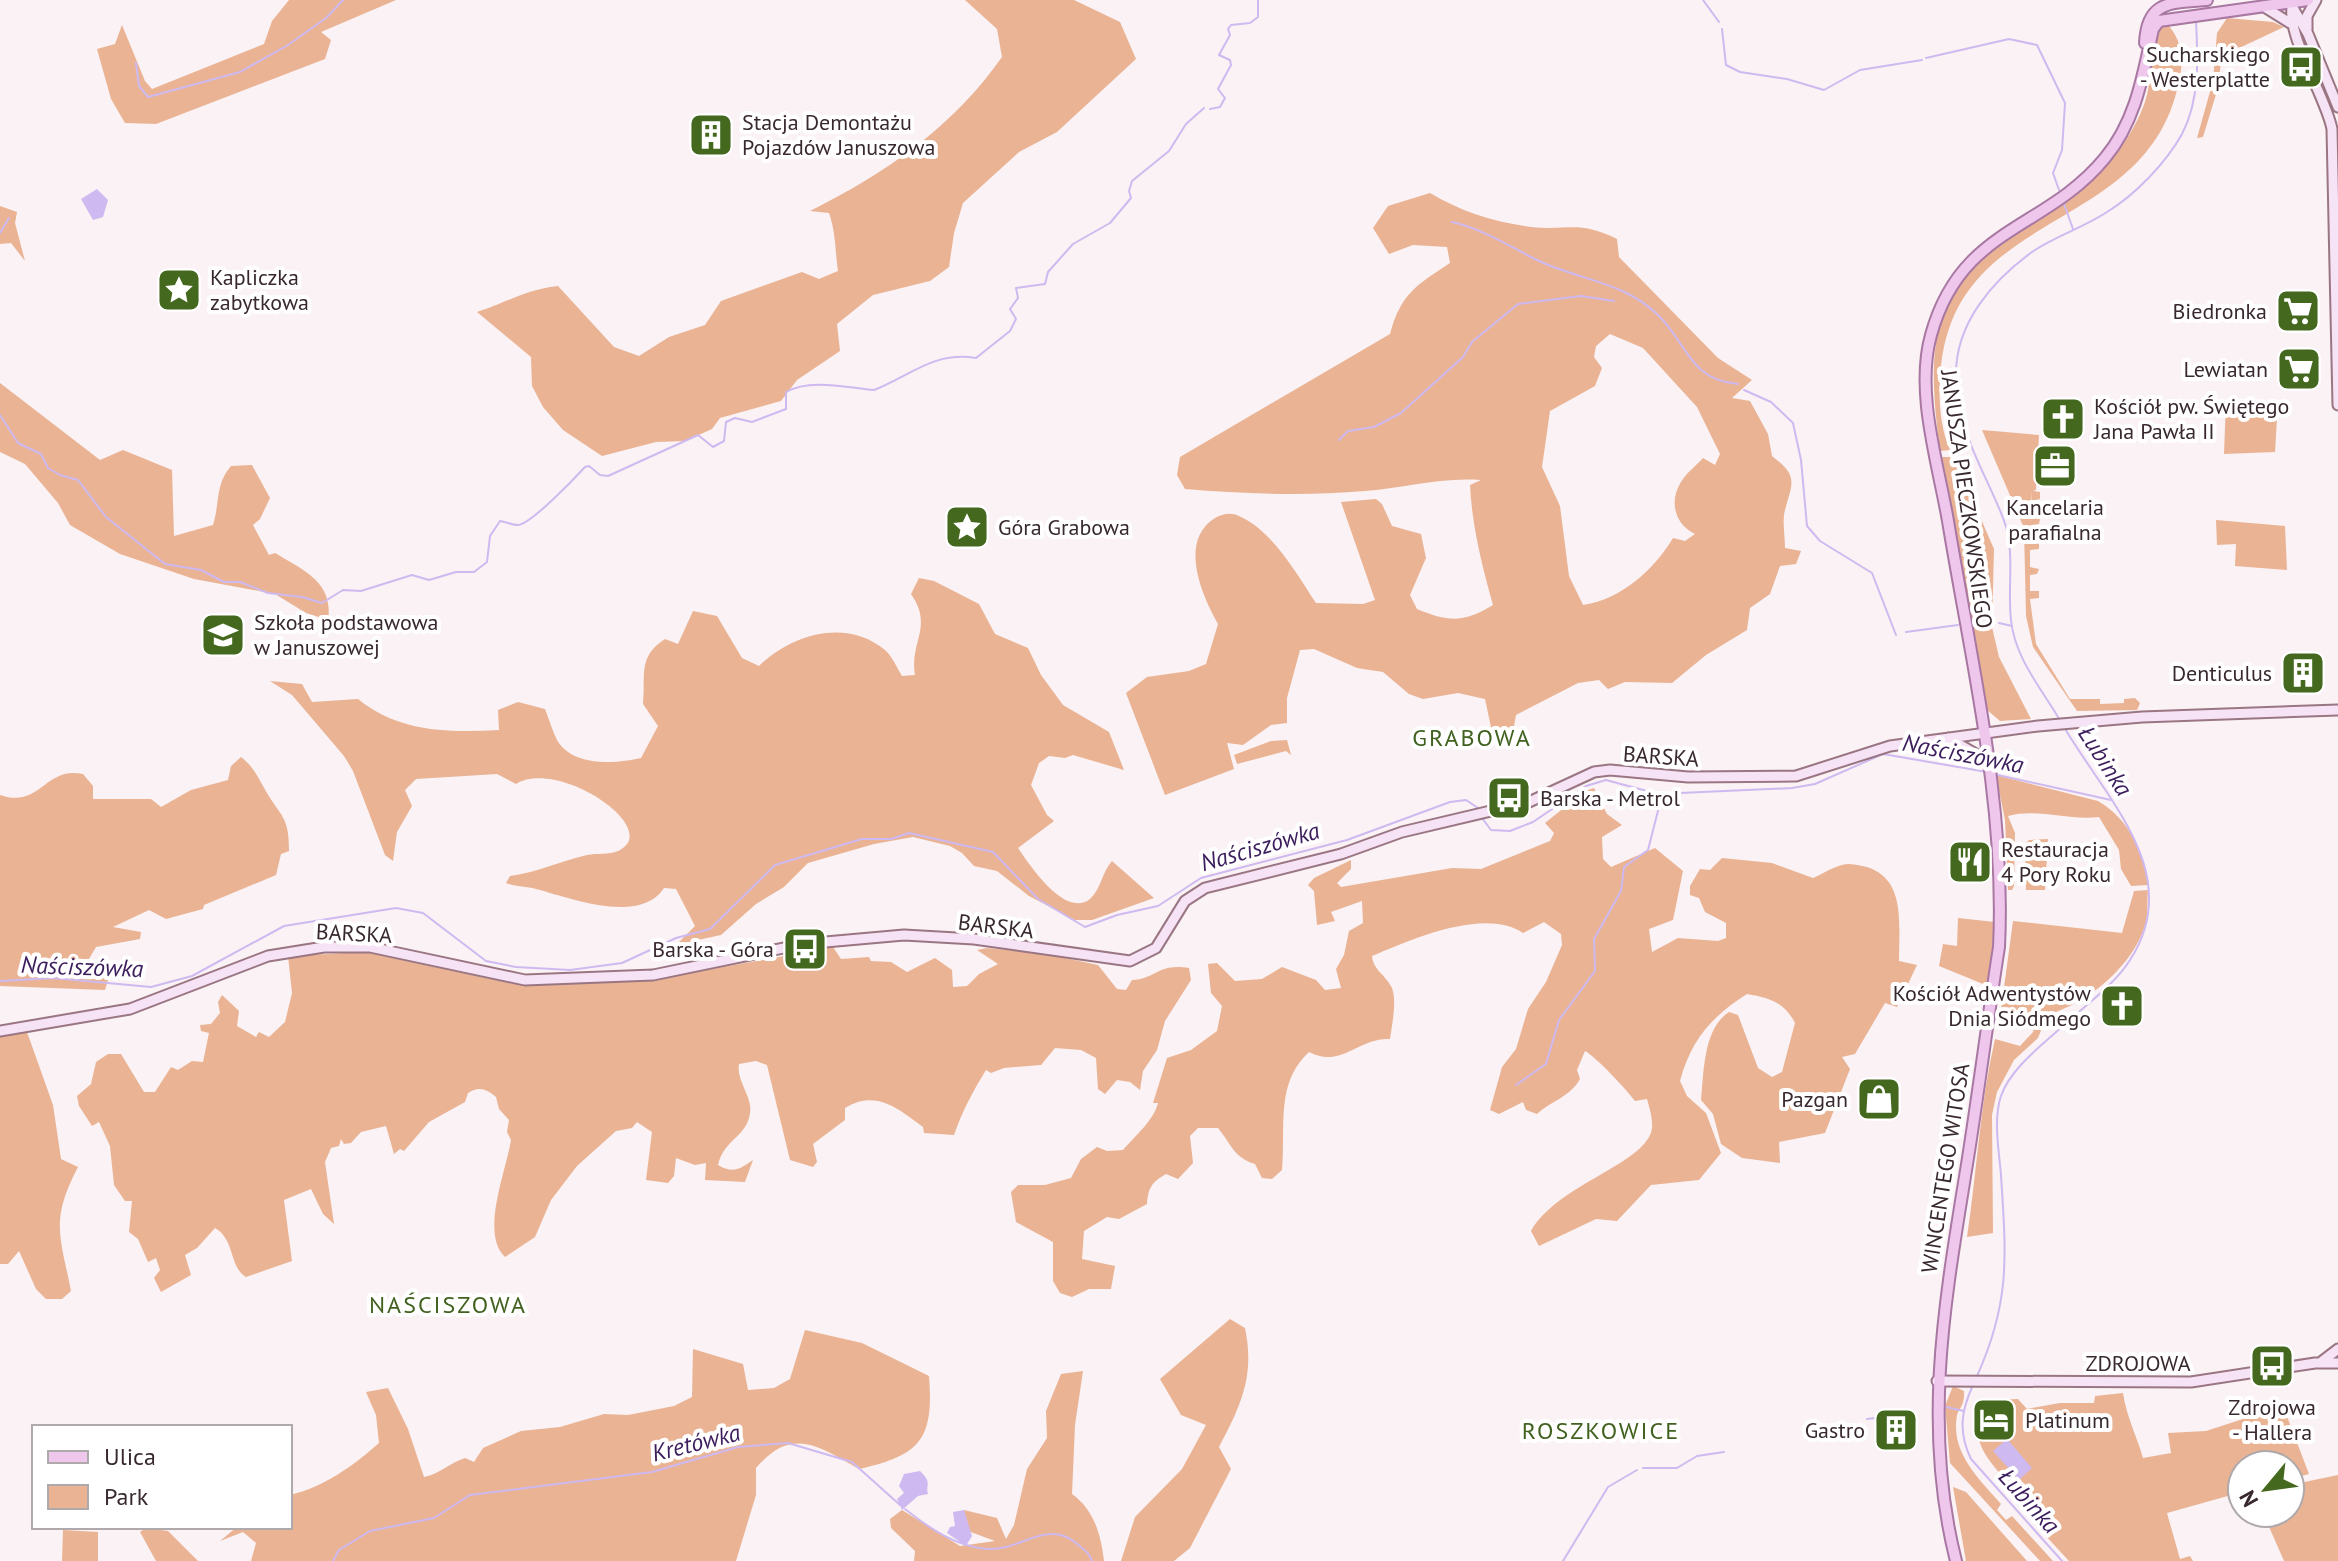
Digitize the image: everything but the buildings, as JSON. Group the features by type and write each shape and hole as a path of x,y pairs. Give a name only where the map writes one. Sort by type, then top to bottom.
{"main road":[{"path":"2207,0 2168,4 2156,9 2164,19 2266,8 2308,0"},
{"name":"JANUSZA PIECZKOWSKIEGO","path":"2143,69 2146,25 2156,9"},
{"name":"JANUSZA PIECZKOWSKIEGO","path":"1983,734 1928,399 1930,339 1944,299 1972,259 2000,234 2080,183 2107,156 2129,120 2153,29 2164,19"},
{"name":"WINCENTEGO WITOSA","path":"1956,1561 1945,1505 1937,1381 1939,1342 1999,947 1998,848 1983,734"}],"street":[{"path":"2308,34 2307,16 2316,0"},
{"path":"2291,1 2292,25 2322,93 2332,129 2338,405"},
{"path":"2291,1 2338,107"},
{"path":"2266,8 2292,25"},
{"name":"BARSKA","path":"2316,708 2338,703"},
{"name":"BARSKA","path":"0,1031 130,1009 268,956 324,947 370,947 525,980 653,975 803,944 904,935 974,939 1130,961 1156,948 1185,901 1205,888 1341,854 1392,834 1529,802 1582,775 1610,770 1688,777 1796,776 1875,750 2038,726 2316,708 2338,710"},
{"path":"1948,738 1987,764"},
{"path":"2321,1362 2338,1349"},
{"name":"ZDROJOWA","path":"1937,1381 2191,1382 2321,1362 2338,1363"}],"green space":[{"path":"289,0 396,0 321,32 331,40 325,59 156,124 125,123 111,99 97,49 115,44 122,25 145,81 152,89 264,44 272,21"},
{"path":"965,0 1074,0 1120,22 1136,59 1057,132 1019,152 963,203 949,267 930,281 873,295 837,324 840,351 797,380 781,401 720,418 712,429 685,441 656,442 602,456 563,430 543,407 532,386 531,357 477,312 525,293 558,286 614,347 639,356 669,337 705,325 721,301 802,272 819,279 838,271 829,213 810,211 865,181 916,146 962,105 1002,57 997,29"},
{"path":"2227,18 2273,22 2284,27 2237,49 2227,48 2226,62 2221,63 2217,91 2203,137 2197,138 2213,81 2217,33"},
{"path":"2166,22 2177,38 2182,62 2177,90 2157,137 2127,172 2091,199 2014,247 1980,276 1955,315 1941,366 1940,387 1940,409 1950,450 1940,451 1934,366 1943,314 1954,290 1994,246 2073,194 2113,158 2143,108 2153,45"},
{"path":"1430,193 1466,211 1504,222 1544,228 1583,228 1617,239 1619,257 1718,358 1752,380 1732,398 1750,401 1768,434 1772,456 1790,474 1791,485 1784,519 1785,548 1801,551 1796,564 1780,566 1770,594 1750,608 1747,630 1706,655 1672,683 1625,682 1608,689 1599,680 1578,683 1516,715 1511,743 1494,741 1485,699 1458,693 1423,699 1409,694 1383,672 1357,668 1314,649 1300,650 1287,698 1287,723 1271,725 1243,745 1227,743 1234,769 1165,795 1126,693 1147,677 1189,671 1206,664 1218,624 1200,584 1195,554 1204,528 1215,518 1236,515 1263,532 1283,554 1316,603 1363,604 1375,600 1341,502 1376,499 1382,504 1392,526 1421,534 1426,558 1410,595 1417,609 1456,619 1493,605 1478,546 1471,500 1470,485 1481,480 1451,480 1342,493 1275,494 1185,489 1177,475 1180,457 1390,334 1405,299 1450,263 1447,247 1413,245 1389,254 1373,228 1388,206","holes":["1610,334 1643,348 1697,407 1720,454 1715,465 1703,458 1677,490 1676,512 1683,525 1695,534 1685,541 1673,538 1646,572 1623,590 1583,605 1569,576 1560,506 1542,467 1550,411 1595,386 1602,368 1594,357 1596,346"]},
{"path":"0,206 17,212 15,223 25,261 11,243 0,244"},
{"path":"0,383 100,460 123,450 172,470 174,536 213,525 220,487 226,473 231,466 252,465 270,498 260,519 253,525 269,555 275,553 296,565 321,587 329,607 328,620 306,613 275,594 194,579 120,554 70,525 58,503 25,464 0,452"},
{"path":"2226,401 2278,401 2275,452 2224,454"},
{"path":"1982,430 2039,435 2036,490 2033,491 2040,492 2040,499 2032,501 2032,490 2031,517 2040,519 2039,524 2031,525 2030,542 2039,544 2039,549 2030,550 2030,567 2039,569 2037,574 2030,575 2030,591 2039,591 2039,598 2030,599 2036,644 2070,699 2100,699 2100,704 2124,703 2124,699 2135,698 2140,703 2137,710 2077,711 2033,647 2026,616 2024,528"},
{"path":"1942,457 1954,457 1994,549 1992,627 1999,657 2031,719 2000,721 1986,709"},
{"path":"2216,520 2285,526 2287,570 2235,566 2236,544 2217,545"},
{"path":"919,578 934,581 979,604 995,634 1028,648 1041,675 1063,705 1109,732 1124,770 1073,755 1065,758 1049,756 1039,763 1031,785 1047,815 1054,821 1018,848 1030,866 1059,896 1080,903 1094,895 1112,861 1154,898 1092,920 1075,920 1029,896 997,871 974,866 950,846 913,837 874,844 808,863 784,887 756,904 721,935 693,941 682,949 672,949 695,926 676,889 664,888 653,899 622,907 604,906 506,883 510,876 587,855 618,851 629,841 628,828 617,813 600,800 556,780 534,779 516,784 497,774 416,779 405,790 412,806 397,832 393,861 385,855 353,771 344,756 292,695 270,681 302,684 312,702 358,699 390,718 443,730 499,730 498,710 518,702 545,709 557,740 573,755 595,761 631,760 641,758 658,726 643,704 647,660 665,639 678,644 693,611 717,616 742,658 759,666 786,646 819,634 836,632 870,640 888,653 902,676 915,675 915,653 921,625 918,606 911,594"},
{"path":"1287,740 1291,755 1286,751 1237,764 1234,755 1271,741"},
{"path":"241,757 250,765 286,824 289,851 281,854 276,875 204,905 203,909 166,919 149,910 113,927 141,932 140,939 96,947 86,964 109,977 105,990 0,986 0,795 14,798 25,796 70,773 83,774 93,786 93,799 151,799 161,807 191,790 228,780 231,766"},
{"path":"1996,775 2098,801 2109,808 2133,837 2148,885 2131,886 2121,869 2119,850 2099,817 2031,813 2008,816 2015,833 2014,886 2008,890 2005,820"},
{"path":"1594,788 1607,814 1622,825 1602,837 1603,859 1611,867 1655,848 1683,871 1673,920 1649,929 1652,952 1678,938 1718,941 1726,938 1726,923 1705,912 1699,898 1690,895 1690,886 1700,869 1710,870 1722,858 1772,863 1813,878 1844,864 1867,867 1881,874 1891,885 1899,912 1899,961 1917,965 1897,1007 1885,1003 1855,1054 1842,1057 1850,1069 1825,1133 1779,1142 1780,1163 1742,1158 1721,1144 1713,1114 1701,1100 1706,1052 1714,1029 1729,1012 1738,1015 1758,1068 1772,1077 1782,1072 1795,1023 1776,1002 1747,994 1704,1030 1690,1053 1680,1081 1687,1096 1706,1113 1721,1153 1699,1180 1651,1185 1617,1221 1596,1219 1539,1246 1531,1231 1543,1215 1576,1189 1642,1146 1652,1127 1647,1099 1635,1101 1585,1051 1577,1070 1580,1079 1576,1085 1537,1114 1526,1110 1523,1102 1499,1114 1490,1110 1502,1067 1516,1049 1528,1009 1546,982 1562,945 1561,934 1544,922 1523,933 1489,923 1448,928 1372,956 1392,988 1394,1013 1390,1039 1331,1057 1309,1052 1298,1064 1291,1077 1284,1106 1282,1170 1272,1179 1262,1178 1255,1164 1237,1154 1218,1128 1198,1128 1190,1136 1193,1163 1178,1179 1166,1174 1152,1186 1147,1204 1119,1219 1107,1217 1084,1231 1082,1259 1115,1266 1111,1289 1089,1289 1072,1297 1060,1293 1053,1281 1053,1242 1016,1222 1011,1192 1018,1185 1045,1185 1071,1178 1081,1159 1097,1147 1107,1151 1123,1150 1144,1128 1158,1103 1153,1103 1167,1058 1191,1050 1217,1031 1222,1006 1211,993 1208,964 1217,963 1235,981 1262,979 1282,967 1316,980 1325,990 1341,988 1336,969 1344,955 1349,931 1363,923 1362,901 1331,912 1335,921 1317,925 1314,891 1308,885 1314,878 1351,860 1351,869 1337,883 1341,887 1452,868 1481,869 1550,841 1554,833 1545,823 1585,791"},
{"path":"2048,839 2045,890 2026,890 2025,844 2029,840"},
{"path":"2148,890 2146,922 2140,938 2120,968 2078,1002 2047,1015 2038,1038 2014,1060 1997,1092 1992,1115 1993,1233 1967,1237 1982,1113 1995,1039 2020,1046 2034,1031 2000,1017 2013,921 2122,933 2134,891"},
{"path":"1958,918 1995,922 1988,986 1939,966 1943,944 1957,946"},
{"path":"833,947 841,959 869,957 871,961 891,962 907,972 935,958 952,970 953,987 967,986 979,974 998,964 977,950 987,948 1047,954 1098,965 1117,989 1126,990 1132,980 1178,967 1189,968 1191,980 1165,1021 1157,1050 1143,1071 1140,1090 1130,1082 1117,1080 1105,1094 1098,1089 1096,1058 1081,1050 1055,1048 1041,1065 1004,1068 991,1073 986,1070 954,1135 924,1133 923,1127 886,1103 866,1100 845,1108 845,1120 813,1144 817,1162 813,1167 790,1160 767,1065 756,1061 739,1064 750,1113 745,1128 725,1149 718,1165 736,1169 753,1160 745,1182 705,1180 706,1163 695,1165 676,1158 674,1176 668,1183 646,1180 652,1132 637,1122 632,1128 616,1131 577,1166 551,1200 535,1237 505,1257 498,1247 495,1218 511,1140 507,1132 509,1120 499,1109 496,1097 486,1090 468,1093 465,1102 429,1122 404,1151 400,1149 394,1154 386,1126 361,1132 351,1143 344,1144 341,1139 339,1146 331,1148 325,1162 334,1224 323,1214 311,1189 284,1200 292,1261 246,1277 237,1267 226,1239 215,1228 197,1248 185,1255 191,1275 161,1292 154,1278 160,1270 156,1258 148,1262 138,1239 129,1232 132,1201 125,1201 114,1185 110,1146 99,1122 92,1126 79,1106 77,1096 91,1084 96,1062 108,1054 121,1054 144,1092 155,1092 171,1067 178,1070 192,1061 203,1062 209,1033 201,1031 200,1025 211,1024 220,1013 218,1002 222,995 239,1011 237,1026 256,1037 259,1032 269,1037 285,1022 292,993 288,956 365,952 514,984 577,984 658,979"},
{"path":"27,1032 53,1105 61,1159 78,1167 61,1215 61,1241 71,1291 62,1299 46,1299 36,1289 19,1251 8,1264 0,1264 0,1036"},
{"path":"1230,1319 1245,1328 1248,1345 1244,1390 1219,1447 1231,1469 1190,1548 1174,1561 1121,1561 1135,1517 1182,1469 1206,1425 1181,1415 1160,1379"},
{"path":"805,1330 862,1343 929,1376 929,1416 925,1430 919,1441 896,1458 859,1469 831,1453 806,1444 782,1447 769,1455 756,1468 756,1495 736,1561 251,1561 256,1543 243,1532 220,1541 235,1529 292,1529 292,1494 338,1475 379,1443 376,1415 366,1392 388,1388 408,1429 424,1477 465,1458 474,1462 483,1448 521,1431 560,1427 604,1414 628,1415 674,1406 692,1397 693,1349 743,1364 748,1390 774,1388 790,1379"},
{"path":"1083,1371 1075,1425 1072,1494 1086,1507 1095,1523 1104,1561 914,1561 915,1551 891,1528 890,1519 902,1510 960,1546 995,1541 968,1531 964,1510 997,1518 1006,1539 1014,1525 1027,1469 1047,1438 1046,1411 1061,1374"},
{"path":"1953,1386 1964,1391 1956,1428 1968,1464 2001,1504 1997,1510 2006,1520 2012,1516 2053,1561 2040,1561 1950,1463 1945,1406"},
{"path":"2123,1393 2143,1458 2171,1453 2168,1433 2206,1431 2283,1406 2299,1449 2226,1449 2226,1496 2167,1513 2180,1559 2190,1556 2193,1561 2069,1561 2020,1508 2031,1505 1986,1456 1978,1433 1980,1422 1994,1400 2018,1399 2027,1409 2060,1403 2094,1403 2095,1396"},
{"path":"2338,1475 2338,1561 2284,1561 2270,1529 2306,1529 2306,1482"},
{"path":"1953,1487 1966,1492 2027,1561 1966,1561"},
{"path":"144,1529 168,1531 198,1561 156,1561 140,1532"},
{"path":"63,1530 98,1532 98,1561 62,1561"}],"shaded area":[{"path":"97,189 108,200 103,217 93,220 81,199"},
{"path":"2007,1439 2032,1468 2019,1480 1993,1451"},
{"path":"920,1471 927,1481 928,1494 918,1496 902,1510 897,1499 904,1493 899,1486 904,1474"},
{"path":"964,1510 972,1536 966,1546 947,1533 950,1527 955,1526 953,1512"}],"waterway":[{"path":"136,63 139,86 148,97 240,72 288,45 326,18 343,0"},
{"path":"1210,109 1220,107 1225,98 1218,89 1231,65 1230,60 1219,55 1230,35 1228,29 1231,25 1250,23 1258,17 1258,0"},
{"path":"1703,0 1719,22"},
{"name":"Łubinka","path":"2061,722 2030,673 2014,634 2007,531 1966,433 1958,396 1957,357 1969,322 2003,276 2041,246 2118,205 2149,178 2175,145 2188,121 2195,93 2196,21"},
{"path":"1722,29 1726,65 1740,72 1787,79 1824,90 1860,70 1922,60"},
{"path":"1926,58 2009,39 2037,45 2065,103 2062,150 2053,173 2059,190"},
{"path":"0,415 18,443 41,454 48,468 78,480 106,517 165,564 201,570 224,582 240,582 268,593 322,603 343,590 361,591 412,575 429,580 456,572 474,572 487,562 490,536 500,521 516,525 524,523 553,500 585,467 608,476 698,435 713,447 724,441 726,422 735,418 752,422 786,409 786,392 796,388 829,385 874,390 935,361 976,358 1010,331 1016,319 1010,309 1018,298 1016,288 1045,284 1048,272 1073,244 1110,223 1131,198 1129,191 1132,181 1169,151 1186,124 1204,108"},
{"path":"2064,204 2073,229"},
{"path":"0,233 9,218"},
{"path":"1452,222 1485,233 1553,267 1630,295 1658,315 1699,368 1709,376 1738,384"},
{"path":"1339,440 1348,431 1374,427 1401,413 1463,357 1472,342 1518,304 1581,296 1614,301"},
{"path":"1744,390 1771,402 1793,423 1801,460 1807,526 1820,541 1872,573 1896,635"},
{"path":"1979,621 1990,622"},
{"path":"1999,623 2012,626"},
{"path":"1906,632 1958,625"},
{"name":"Łubinka","path":"1977,1376 1996,1324 2004,1277 1997,1125 2001,1096 2012,1075 2029,1057 2124,969 2145,928 2149,897 2145,867 2134,838 2064,727"},
{"name":"Naściszówka","path":"1482,818 1491,830 1510,831 1533,822 1586,786 1606,780 1658,794 1792,788 1815,784 1883,754 1987,772"},
{"name":"Naściszówka","path":"1993,774 2111,800"},
{"path":"1516,1085 1546,1064 1559,1020 1595,971 1594,939 1621,891 1624,867 1648,850 1662,795"},
{"name":"Naściszówka","path":"0,981 53,978 151,987 192,976 284,926 396,908 423,913 486,961 516,967 570,970 622,963 676,938 710,929 775,865 862,839 891,839 909,833 993,852 1038,899 1085,927 1117,915 1158,906 1201,878 1347,840 1450,802 1466,800 1478,808"},
{"name":"Łubinka","path":"1973,1385 1963,1422 1964,1440 1971,1459 2062,1561"},
{"path":"1946,1407 1964,1411"},
{"path":"1867,1419 1902,1415"},
{"name":"Kretówka","path":"333,1561 339,1550 370,1531 434,1518 470,1495 652,1472 738,1447 788,1443 852,1462 900,1505"},
{"path":"1643,1468 1677,1468 1697,1456 1724,1452"},
{"path":"1563,1561 1608,1487 1637,1470"},
{"name":"Kretówka","path":"905,1509 933,1529 965,1545 1000,1548 1055,1534 1076,1543 1092,1561"}],"place":[{"name":"Sucharskiego - Westerplatte","path":"2301,67"},
{"name":"Stacja Demontażu Pojazdów Januszowa","path":"711,135"},
{"name":"Kapliczka zabytkowa","path":"179,290"},
{"name":"Biedronka","path":"2298,311"},
{"name":"Lewiatan","path":"2299,369"},
{"name":"Kościół pw. Świętego Jana Pawła II","path":"2063,419"},
{"name":"Kancelaria parafialna","path":"2055,466"},
{"name":"Góra Grabowa","path":"967,527"},
{"name":"Szkoła podstawowa w Januszowej","path":"223,635"},
{"name":"Denticulus","path":"2303,673"},
{"name":"Barska - Metrol","path":"1509,798"},
{"name":"Restauracja 4 Pory Roku","path":"1970,862"},
{"name":"Barska - Góra","path":"805,949"},
{"name":"Kościół Adwentystów Dnia Siódmego","path":"2122,1006"},
{"name":"Pazgan","path":"1879,1099"},
{"name":"Zdrojowa - Hallera","path":"2272,1366"},
{"name":"Platinum","path":"1994,1420"},
{"name":"Gastro","path":"1896,1430"}],"district":[{"name":"GRABOWA","path":"1472,738"},
{"name":"NAŚCISZOWA","path":"448,1305"},
{"name":"ROSZKOWICE","path":"1601,1431"}]}
